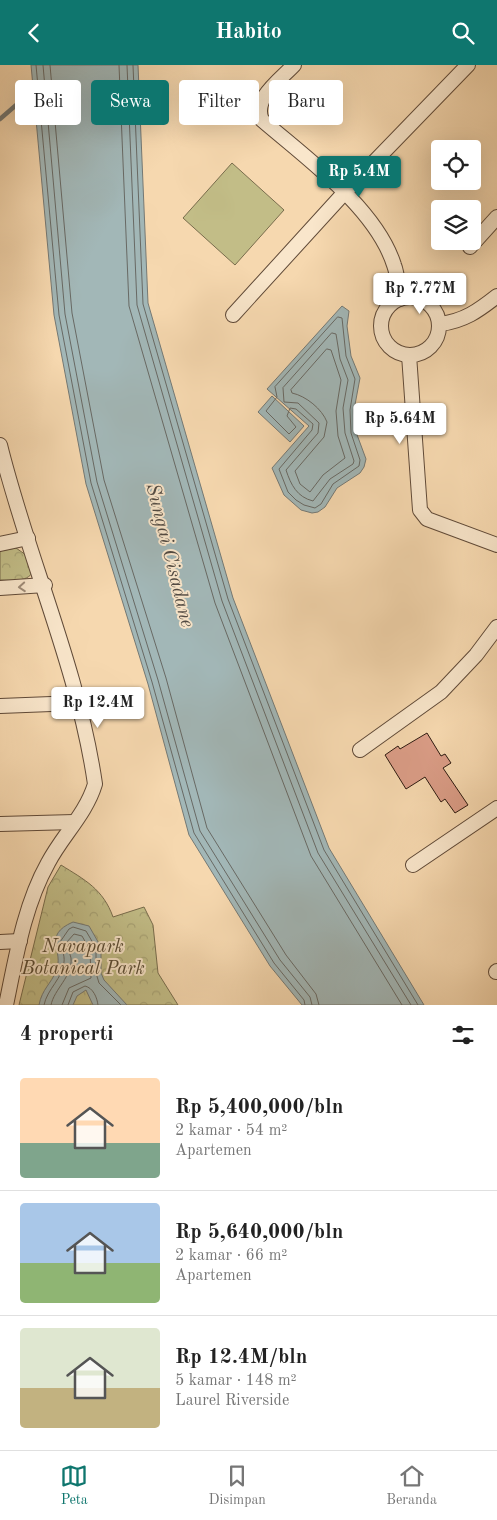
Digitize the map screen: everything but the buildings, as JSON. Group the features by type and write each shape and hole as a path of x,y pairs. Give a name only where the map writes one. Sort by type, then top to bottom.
{"street":[{"path":"294,65 259,102 258,112 262,120 345,192 368,219 394,265 400,299"},
{"path":"233,315 345,192 468,65"},
{"path":"481,235 497,217"},
{"path":"440,324 458,322 474,315 497,296"},
{"path":"409,297 426,301 433,308 440,324 434,342 428,349 419,354 409,355 391,347 382,330 386,311 400,299 409,297"},
{"path":"409,355 420,510 427,519 497,545"},
{"path":"0,445 9,482 61,637 95,784 90,799 48,861 33,893 6,1005"},
{"path":"0,543 28,538"},
{"path":"0,588 45,585"},
{"path":"360,750 442,692 476,655 497,627"},
{"path":"0,706 77,703"},
{"path":"413,865 497,808"},
{"path":"0,825 74,822"},
{"path":"0,942 20,941"}],"green space":[{"path":"232,163 284,210 235,265 183,218"},
{"path":"16,548 26,555 33,572 30,576 22,579 0,580 0,551"},
{"name":"Navapark Botanical Park","path":"61,865 98,892 109,907 113,917 144,907 153,925 158,973 178,1005 19,1005 48,887"}],"water":[{"name":"Sungai Cisadane","path":"31,65 138,65 139,80 91,80 91,125 141,125 148,303 233,598 329,848 424,1005 302,1005 270,966 189,835 148,684 86,484 54,315 37,125 81,125 81,80 32,80"},
{"path":"342,306 349,311 347,326 351,356 360,378 354,410 356,432 366,459 360,473 337,488 325,507 318,512 312,513 301,510 284,495 272,468 309,426 267,389"},
{"path":"272,396 304,426 290,442 258,412"},
{"path":"73,922 89,926 101,947 101,973 104,980 127,1005 93,1005 86,990 77,996 73,1005 39,1005 58,964 56,938 58,933 63,927"}],"waterway":[{"path":"0,119 15,106"}]}
